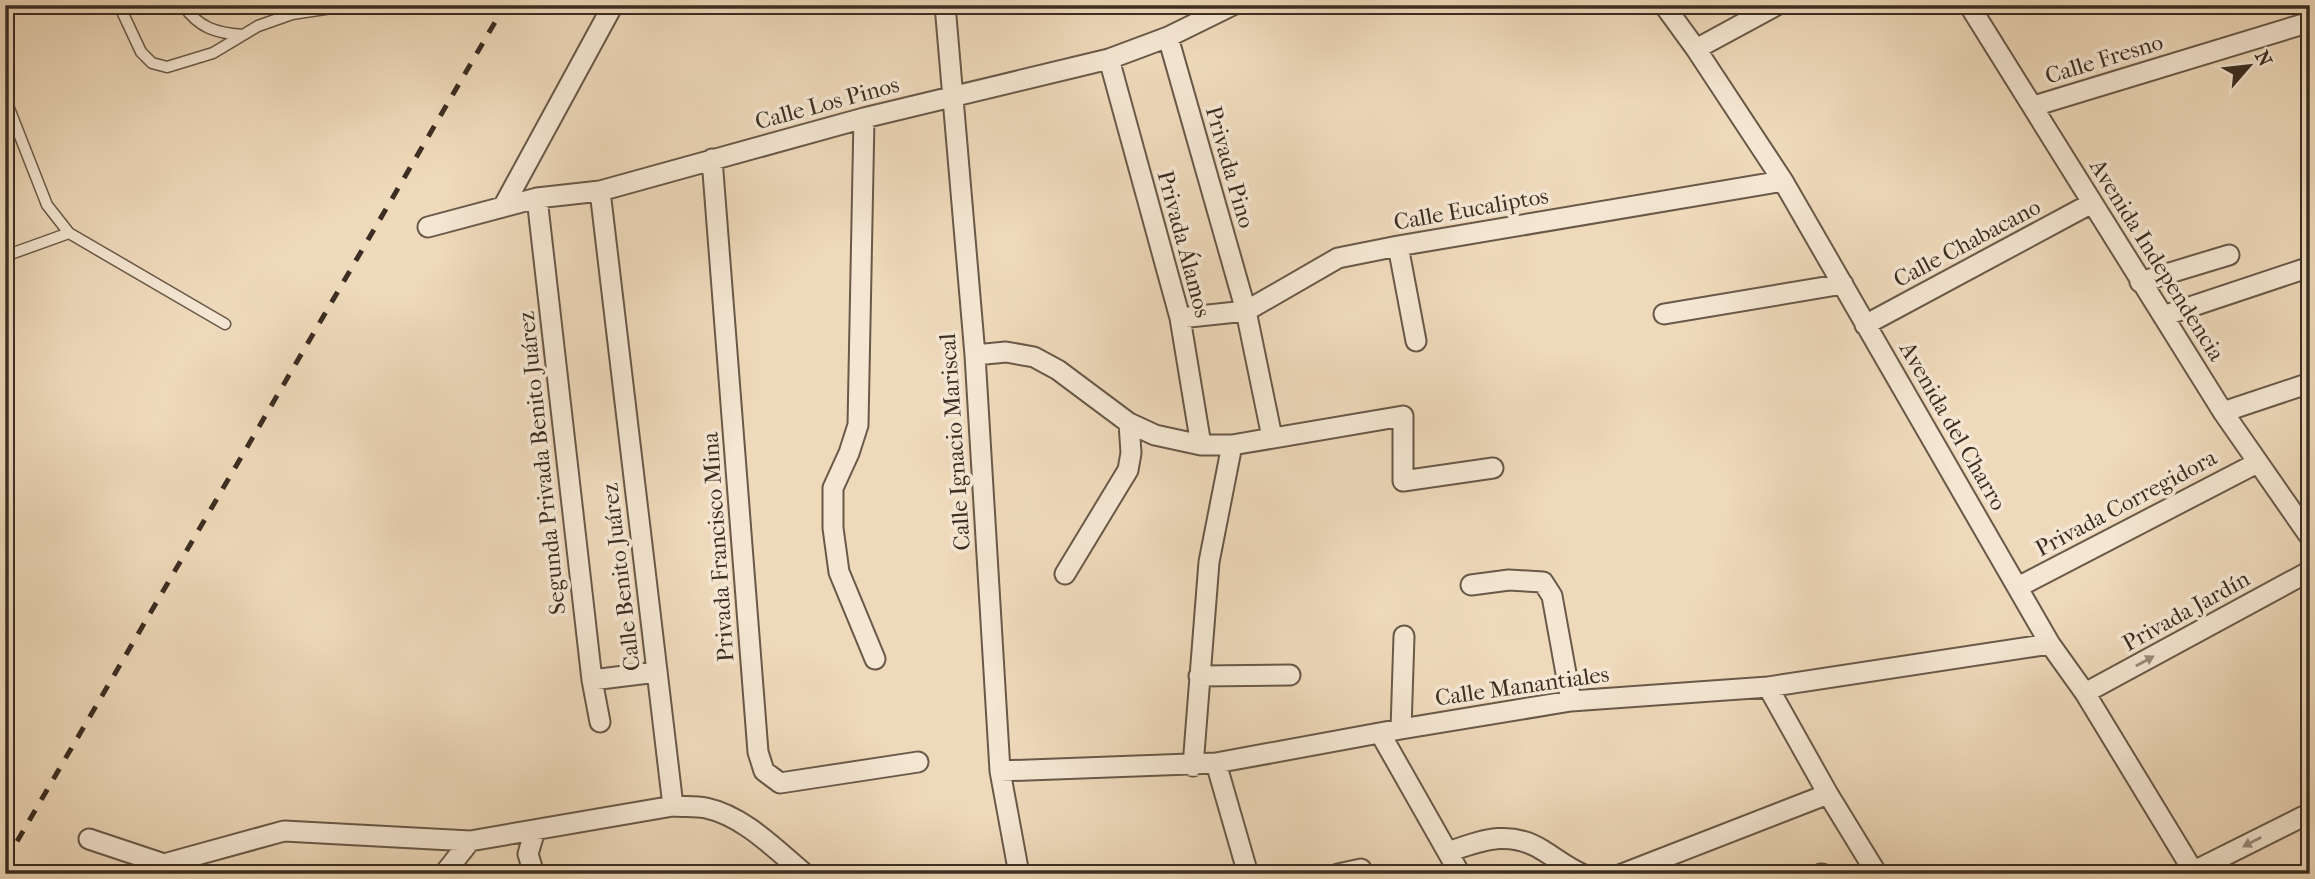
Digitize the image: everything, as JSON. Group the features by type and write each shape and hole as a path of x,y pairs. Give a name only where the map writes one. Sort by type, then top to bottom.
{"street":[{"path":"503,207 613,5"},
{"name":"Calle Ignacio Mariscal","path":"945,5 975,355 1000,771 1019,874"},
{"name":"Calle Los Pinos","path":"428,227 537,198 600,191 864,118 1109,59 1168,37 1233,5"},
{"name":"Avenida del Charro","path":"1664,5 1783,181 2050,644 2085,694 2195,873"},
{"path":"1696,49 1777,5"},
{"name":"Avenida Independencia","path":"1969,5 2223,412 2310,537"},
{"name":"Calle Fresno","path":"2034,106 2310,22"},
{"name":"Privada Pino","path":"1168,37 1246,311 1272,437"},
{"name":"Privada Álamos","path":"1109,59 1180,318 1201,445"},
{"path":"864,118 858,425 833,488 833,528 839,572 875,660"},
{"name":"Privada Francisco Mina","path":"712,159 758,752 764,771 780,783 918,762"},
{"name":"Calle Eucaliptos","path":"1180,318 1246,311 1338,258 1783,181"},
{"name":"Calle Benito Juárez","path":"600,191 673,806"},
{"name":"Segunda Privada Benito Juárez","path":"537,198 592,680 600,722"},
{"name":"Calle Chabacano","path":"1866,325 2092,203"},
{"path":"1398,246 1416,341"},
{"path":"2140,282 2229,255"},
{"path":"2163,316 2310,267"},
{"path":"1664,314 1843,284"},
{"path":"975,355 1006,352 1034,357 1058,370 1129,423 1156,435 1201,445 1233,445 1403,416 1403,481 1493,467"},
{"path":"2223,412 2310,383"},
{"path":"1065,574 1128,470 1131,453 1129,423"},
{"path":"1193,766 1209,562 1233,445"},
{"name":"Privada Corregidora","path":"2018,587 2257,463"},
{"name":"Privada Jardín","path":"2085,694 2310,571"},
{"path":"1471,585 1509,580 1544,582 1552,596 1572,701"},
{"path":"1401,729 1404,636"},
{"name":"Calle Manantiales","path":"1000,771 1193,766 1572,701 1768,687 2050,644"},
{"path":"592,680 657,672"},
{"path":"1199,676 1290,675"},
{"path":"1768,687 1877,874"},
{"path":"1380,733 1460,874"},
{"path":"1216,763 1248,874"},
{"path":"1622,874 1828,794"},
{"path":"89,839 164,864 284,831 470,841 673,806 707,808 731,818 751,830 805,874"},
{"path":"2195,873 2310,813"},
{"path":"534,874 528,854 535,830"},
{"path":"1448,852 1484,839 1513,838 1541,849 1582,874"},
{"path":"444,874 470,841"},
{"path":"1338,874 1361,869"}],"lane":[{"path":"118,5 141,52 152,62 167,68 213,53 258,26 292,14 351,5"},
{"path":"183,5 192,18 219,33 243,35"},
{"path":"5,97 47,205 69,233 225,324"},
{"path":"5,256 69,233"}],"railway":[{"path":"5,862 505,5"}]}
